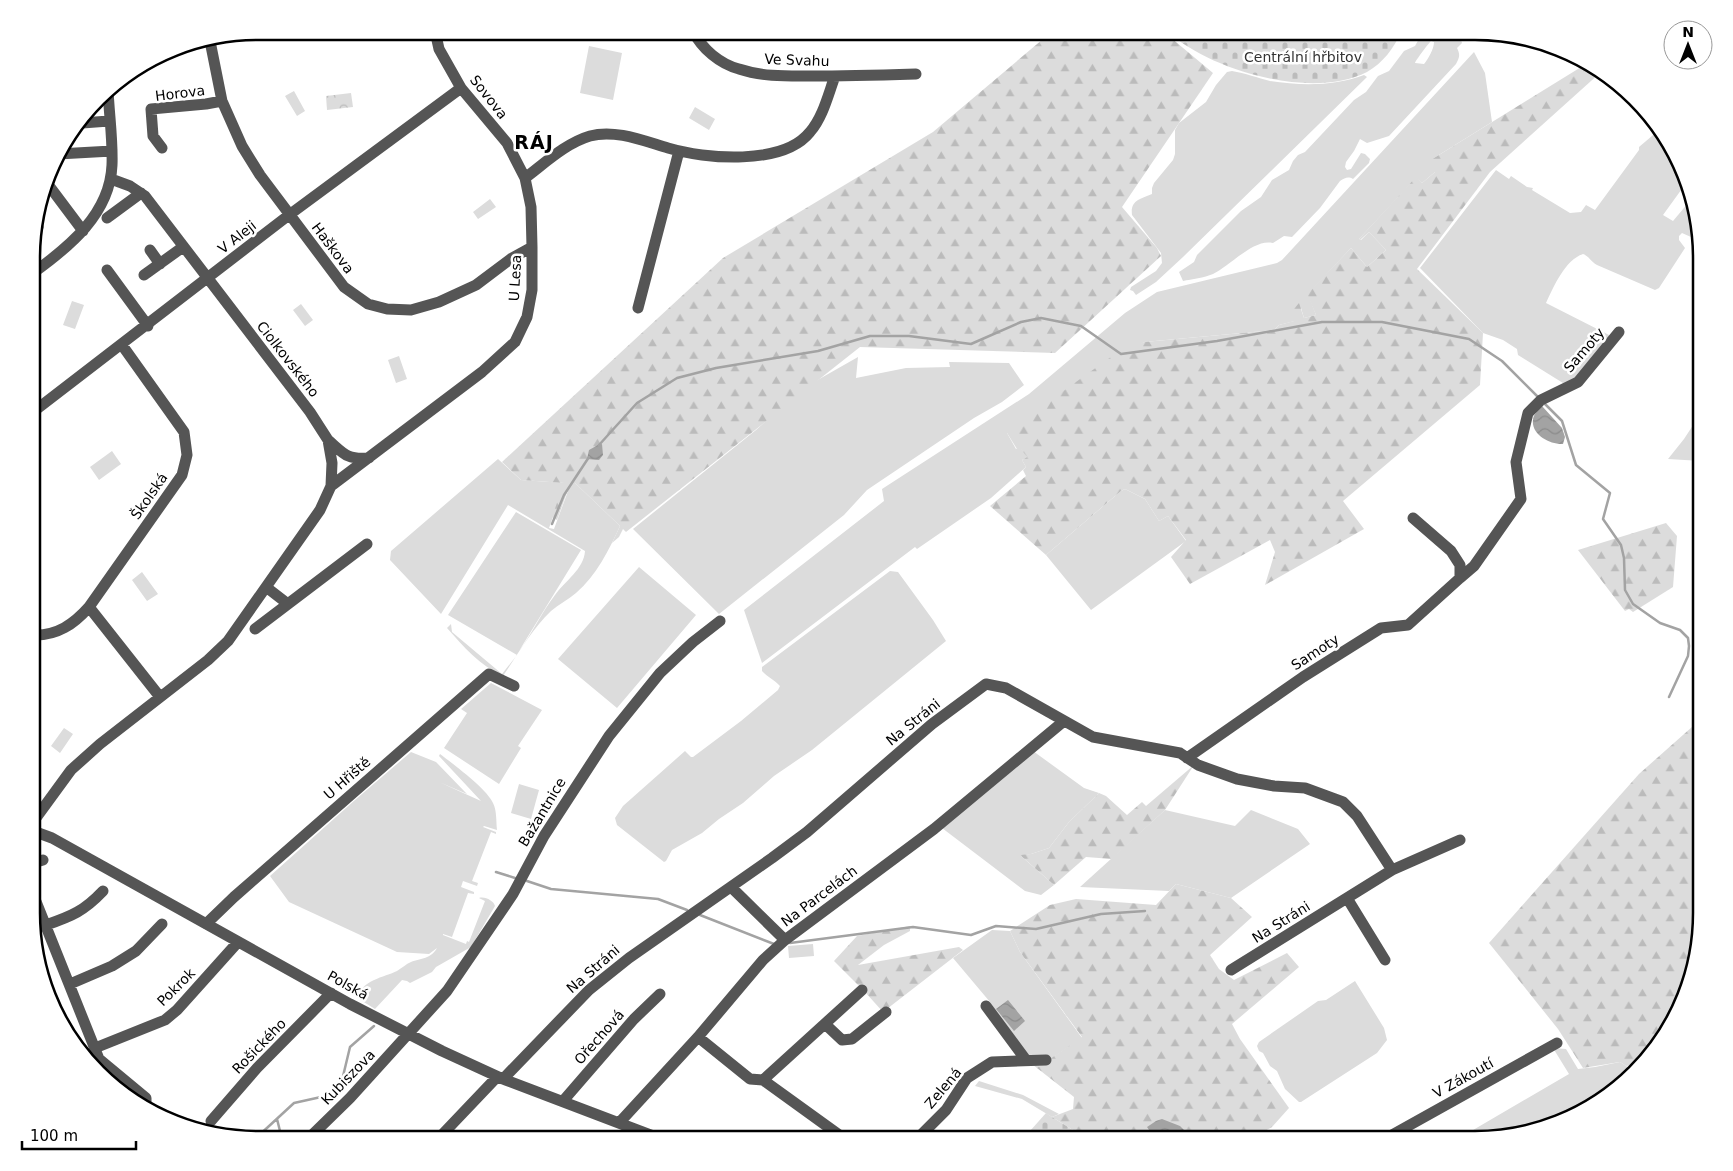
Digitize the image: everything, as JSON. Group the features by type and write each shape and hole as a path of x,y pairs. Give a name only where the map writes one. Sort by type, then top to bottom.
{"street":[{"name":"Sovova","path":"437,40 439,49 461,88 507,143 526,178"},
{"name":"Ve Svahu","path":"699,40 714,57 738,69 777,76 916,74"},
{"name":"Haškova","path":"211,45 222,100 242,146 260,175 344,287 368,304 387,309 411,310 439,302 476,284 512,258 532,247"},
{"path":"526,178 572,144 590,136 630,137 679,151 713,157 747,157 772,154 797,144 810,133 821,116 835,76"},
{"name":"V Aleji","path":"40,407 148,326 289,215 461,88"},
{"path":"40,268 60,254 83,231 104,199 110,178 112,151 109,99"},
{"name":"Horova","path":"162,148 153,136 151,109 206,104 222,100"},
{"path":"87,123 110,121"},
{"path":"67,154 112,151"},
{"path":"638,308 679,151"},
{"name":"Ciolkovského","path":"40,812 71,770 100,744 208,660 228,641 320,510 331,486 332,463 328,440 310,412 145,196 130,186 110,178"},
{"name":"U Lesa","path":"331,486 482,372 516,342 527,317 532,290 530,207 526,178"},
{"path":"52,189 83,231"},
{"path":"107,218 141,193"},
{"path":"144,275 183,247"},
{"path":"150,250 160,264"},
{"path":"107,270 148,326"},
{"name":"Samoty","path":"1187,758 1303,677 1381,628 1408,625 1474,566 1521,498 1516,462 1528,413 1541,400 1578,382 1619,332"},
{"name":"Školská","path":"40,635 66,628 78,620 182,475 187,455 184,432 122,346"},
{"path":"328,440 344,454 356,459 369,458"},
{"path":"1413,518 1451,551 1460,565 1460,578"},
{"path":"255,629 367,544"},
{"path":"266,587 288,604"},
{"path":"89,607 160,696"},
{"name":"Bažantnice","path":"408,1035 448,991 510,898 544,836 609,736 660,673 693,642 720,621"},
{"name":"U Hřiště","path":"206,924 249,884 489,674 514,686"},
{"name":"Na Stráni","path":"446,1131 589,990 629,958 807,832 932,724 986,684 1006,688 1093,737 1180,753 1198,765 1237,779 1274,786 1306,788 1342,802 1357,816 1392,870"},
{"name":"Na Parcelách","path":"619,1123 698,1037 764,960 785,940 934,829 1064,721"},
{"name":"Polská","path":"40,833 408,1035 500,1078 640,1131"},
{"name":"Na Stráni","path":"1231,970 1392,870 1460,840"},
{"path":"731,887 785,940"},
{"path":"46,925 73,915 88,906 103,891"},
{"path":"1347,898 1386,960"},
{"path":"40,911 99,1059 146,1098 146,1100"},
{"path":"70,984 112,966 136,951 162,924"},
{"name":"Pokrok","path":"95,1048 165,1020 177,1010 238,942"},
{"path":"763,1080 862,990"},
{"name":"Rošického","path":"211,1121 257,1068 331,993"},
{"name":"Ořechová","path":"562,1102 634,1019 660,994"},
{"path":"986,1006 1026,1060"},
{"path":"826,1024 842,1040 852,1038 886,1012"},
{"name":"Kubiszova","path":"316,1131 350,1098 408,1035"},
{"path":"698,1037 750,1079 763,1080 832,1131"},
{"name":"V Zákoutí","path":"1399,1131 1557,1043"},
{"name":"Zelená","path":"925,1131 946,1110 967,1078 992,1062 1046,1060"}],"green space":[{"path":"1042,40 1174,40 1213,73 1122,207 1157,248 1161,256 1055,353 860,347 626,532 623,529 619,537 612,543 620,526 575,483 570,484 557,520 552,517 564,483 521,480 502,462 723,258 933,132"},
{"name":"Centrální hřbitov","path":"1179,40 1397,40 1387,55 1367,72 1344,80 1319,83 1291,82 1263,77 1210,59"},
{"path":"1418,40 1461,40 1462,43 1457,48 1459,54 1456,64 1389,136 1367,143 1360,139 1345,167 1347,170 1351,169 1361,153 1370,159 1369,163 1353,179 1346,178 1340,181 1320,208 1292,237 1284,236 1273,243 1258,245 1213,274 1183,281 1179,272 1194,262 1197,255 1241,211 1261,197 1272,180 1289,170 1298,155 1305,152 1354,100 1366,92 1378,76 1389,71 1404,51 1415,46","holes":["1431,41 1434,42 1424,64 1415,63"]},
{"path":"589,46 622,53 613,100 580,93"},
{"path":"1474,52 1485,73 1492,122 1434,158 1435,172 1422,183 1416,178 1359,239 1361,240 1369,232 1386,250 1367,267 1351,248 1308,294 1316,315 1304,318 1301,308 1295,321 1279,325 1274,330 1144,342 1007,433 1016,449 1020,447 1027,457 1022,460 1026,467 991,498 917,549 915,547 762,663 744,610 884,501 882,489 1029,394 1125,313 1157,292 1277,263 1282,260"},
{"path":"1581,67 1596,77 1490,172 1417,269 1483,333 1480,385 1343,501 1364,529 1265,585 1275,552 1270,540 1190,584 1171,557 1186,540 1168,516 1159,521 1145,499 1125,489 1046,555 990,506 1026,476 1023,470 1026,467 1022,460 1027,457 1020,448 1017,449 1007,433 1005,433 1115,354 1144,342 1274,330 1279,325 1294,321 1291,312 1299,303 1304,318 1316,315 1307,294 1351,248 1367,267 1386,250 1369,232 1359,239 1416,177 1422,183 1435,172 1428,165 1434,158"},
{"path":"1232,71 1270,81 1294,84 1330,83 1364,75 1367,77 1183,257 1156,282 1136,295 1130,290 1131,287 1156,271 1162,263 1161,253 1132,215 1133,206 1140,199 1152,194 1154,183 1173,160 1175,154 1175,130 1179,123 1206,102 1216,85 1227,72"},
{"path":"294,91 305,111 297,116 285,96"},
{"path":"351,93 353,107 327,110 326,96"},
{"path":"695,107 715,119 709,130 689,118"},
{"path":"1654,134 1664,149 1682,189 1663,215 1673,221 1687,205 1692,237 1682,233 1679,236 1679,240 1685,248 1659,288 1655,290 1597,265 1583,254 1565,268 1546,303 1613,337 1576,382 1563,383 1518,355 1517,349 1503,340 1483,333 1420,268 1496,170 1509,179 1511,176 1527,187 1533,188 1532,190 1570,213 1581,212 1586,205 1595,210 1639,150 1639,147"},
{"path":"490,199 496,207 478,219 473,212"},
{"path":"72,301 84,305 75,329 63,325"},
{"path":"301,304 313,320 305,326 293,310"},
{"path":"399,356 407,379 396,383 388,360"},
{"path":"858,357 856,378 906,368 950,367 949,362 1009,363 1024,385 1002,402 974,418 867,490 844,515 719,614 633,529 756,430 800,390"},
{"path":"1693,425 1693,461 1668,459"},
{"path":"112,451 121,464 99,480 90,467"},
{"path":"498,459 521,480 565,483 549,528 554,529 571,483 575,483 620,526 607,553 590,579 576,593 544,618 517,655 448,615 516,512 581,550 519,651 550,602 578,569 585,551 508,505 441,614 390,560 391,551"},
{"path":"1125,489 1145,499 1159,521 1168,516 1186,541 1091,610 1046,555"},
{"path":"1666,523 1677,536 1673,587 1633,612 1629,609 1625,611 1578,550"},
{"path":"639,567 696,615 617,708 558,659"},
{"path":"890,571 898,572 946,641 812,750 774,776 743,803 702,833 672,850 666,861 664,862 617,825 615,818 623,806 685,751 693,757 778,690 780,686 762,671 762,667"},
{"path":"142,572 158,594 147,601 132,580"},
{"path":"451,624 452,632 502,674 516,656 503,676 479,661 447,628"},
{"path":"491,683 542,710 518,746 521,748 499,784 444,748 467,713 461,709"},
{"path":"1693,726 1693,927 1689,955 1681,983 1664,1022 1639,1057 1631,1065 1626,1066 1620,1062 1583,1068 1558,1029 1489,943 1639,774"},
{"path":"64,728 73,734 60,753 51,746"},
{"path":"1033,751 1084,788 1099,793 1069,822 1049,848 1021,856 1054,885 1041,895 1025,891 942,828"},
{"path":"411,752 436,762 467,794 439,782 481,801 439,756 440,754 490,797 496,813 497,830 483,827 496,832 496,834 491,832 472,881 478,883 477,886 463,881 461,887 474,892 474,894 468,893 452,937 443,935 466,944 467,941 469,942 485,901 479,898 489,899 495,906 471,947 436,967 432,972 410,983 402,980 375,1009 359,999 360,993 367,984 397,971 409,963 429,956 437,948 429,954 397,952 289,902 270,876"},
{"path":"1194,765 1165,810 1112,859 1086,857 1054,885 1020,855 1031,854 1049,848 1069,822 1099,793 1106,796 1127,815 1142,802 1146,806"},
{"path":"519,784 539,790 531,819 511,813"},
{"path":"1165,810 1235,826 1251,810 1298,829 1310,844 1231,898 1176,884 1169,891 1080,887"},
{"path":"1176,884 1231,898 1252,917 1210,955 1219,969 1234,980 1287,953 1299,967 1232,1024 1240,1039 1289,1108 1272,1127 1265,1131 1158,1131 1148,1127 1149,1131 1075,1131 1052,1117 1073,1109 1074,1097 1037,1068 1082,1037 1020,952 1010,931 1050,905 1076,899 1156,905"},
{"path":"910,926 910,931 884,945 858,965 959,947 963,950 883,1012 834,961 857,936"},
{"path":"992,930 1010,931 1020,952 1082,1038 1037,1068 1029,1062 990,1002 953,958"},
{"path":"813,944 814,956 789,958 788,946"},
{"path":"1355,981 1384,1028 1387,1040 1377,1053 1299,1102 1285,1089 1277,1071 1270,1066 1257,1046 1259,1042 1318,1001 1326,1000"},
{"path":"1553,1048 1566,1049 1578,1069 1620,1062 1628,1068 1608,1086 1584,1102 1558,1114 1517,1127 1489,1131 1471,1131 1569,1074"},
{"path":"979,1081 1023,1095 1059,1114 1052,1117 1022,1099 975,1086"},
{"path":"1046,1113 1075,1131 1030,1131"}],"water":[{"path":"1542,406 1562,428 1565,437 1563,444 1548,441 1535,430 1533,418"},
{"path":"602,444 603,455 599,460 587,459 589,450"},
{"path":"1008,1000 1025,1021 1014,1031 996,1009"},
{"path":"1162,1119 1180,1126 1184,1131 1150,1131 1147,1127"}],"waterway":[{"path":"599,445 637,403 677,378 716,368 818,351 870,336 909,336 971,344 1021,322 1041,318 1081,326 1121,354 1217,341 1322,322 1382,322 1469,339 1502,361 1539,398"},
{"path":"1543,402 1562,421 1576,465 1610,493 1603,519 1621,545 1624,558 1625,590 1633,604 1660,623 1680,630 1688,638 1688,656 1669,697"},
{"path":"552,524 564,495 589,457"},
{"path":"496,872 515,878"},
{"path":"527,881 551,889 658,899 687,910"},
{"path":"790,943 913,927 971,935 996,926 1036,929 1101,914 1145,911"},
{"path":"700,915 774,944"},
{"path":"264,1131 294,1103 339,1093 350,1047 374,1026"},
{"path":"277,1119 280,1131"}],"district":[{"name":"RÁJ","path":"534,142"}]}
